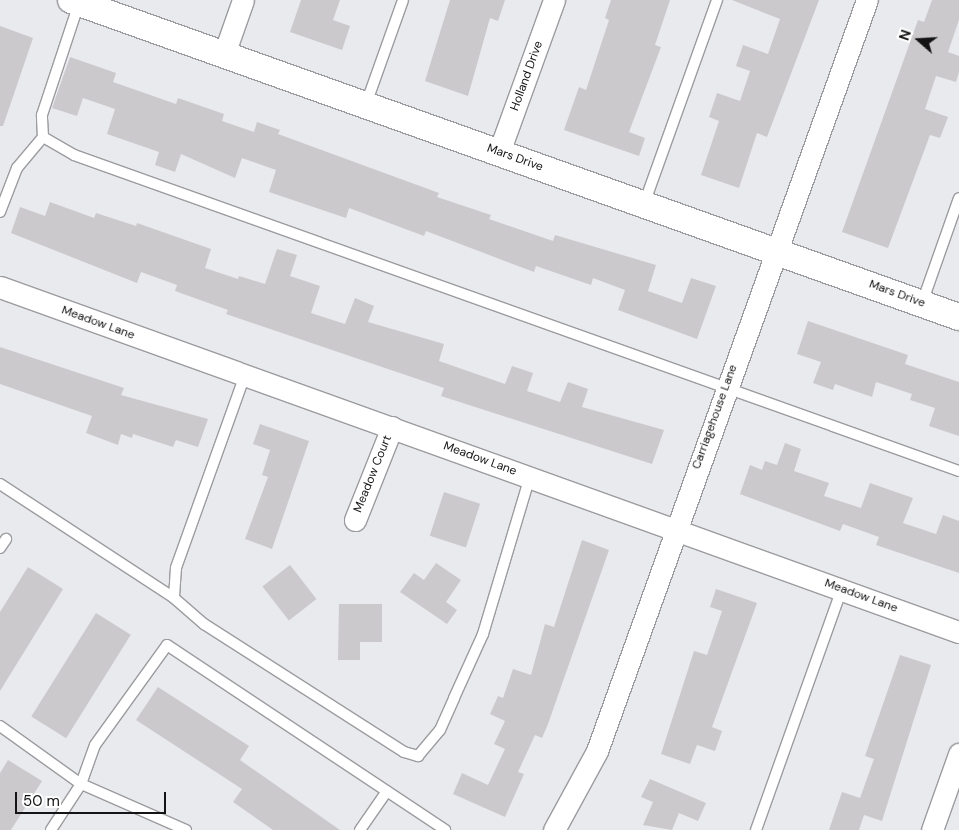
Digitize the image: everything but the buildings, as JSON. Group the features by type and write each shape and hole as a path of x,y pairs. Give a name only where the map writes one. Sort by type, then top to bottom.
{"street":[{"path":"224,54 244,0"},
{"name":"Holland Drive","path":"499,152 554,0"},
{"name":"Carriagehouse Lane","path":"554,830 596,751 775,250 867,0"},
{"name":"Mars Drive","path":"77,1 959,316"},
{"name":"Meadow Lane","path":"0,287 675,528 959,632"},
{"name":"Meadow Court","path":"355,520 392,427"},
{"path":"932,830 959,754"}],"lane":[{"path":"366,104 403,0"},
{"path":"644,204 717,0"},
{"path":"0,212 17,168 43,137 42,115 77,1"},
{"path":"43,137 74,155 959,471"},
{"path":"922,303 959,198"},
{"path":"174,598 176,568 245,375"},
{"path":"0,484 174,598 204,624 382,741 418,756 440,730 483,634 530,476"},
{"path":"756,830 842,589"},
{"path":"51,830 82,784 95,745 167,645 445,830"},
{"path":"0,726 82,784 186,830"},
{"path":"360,830 387,791"}]}
